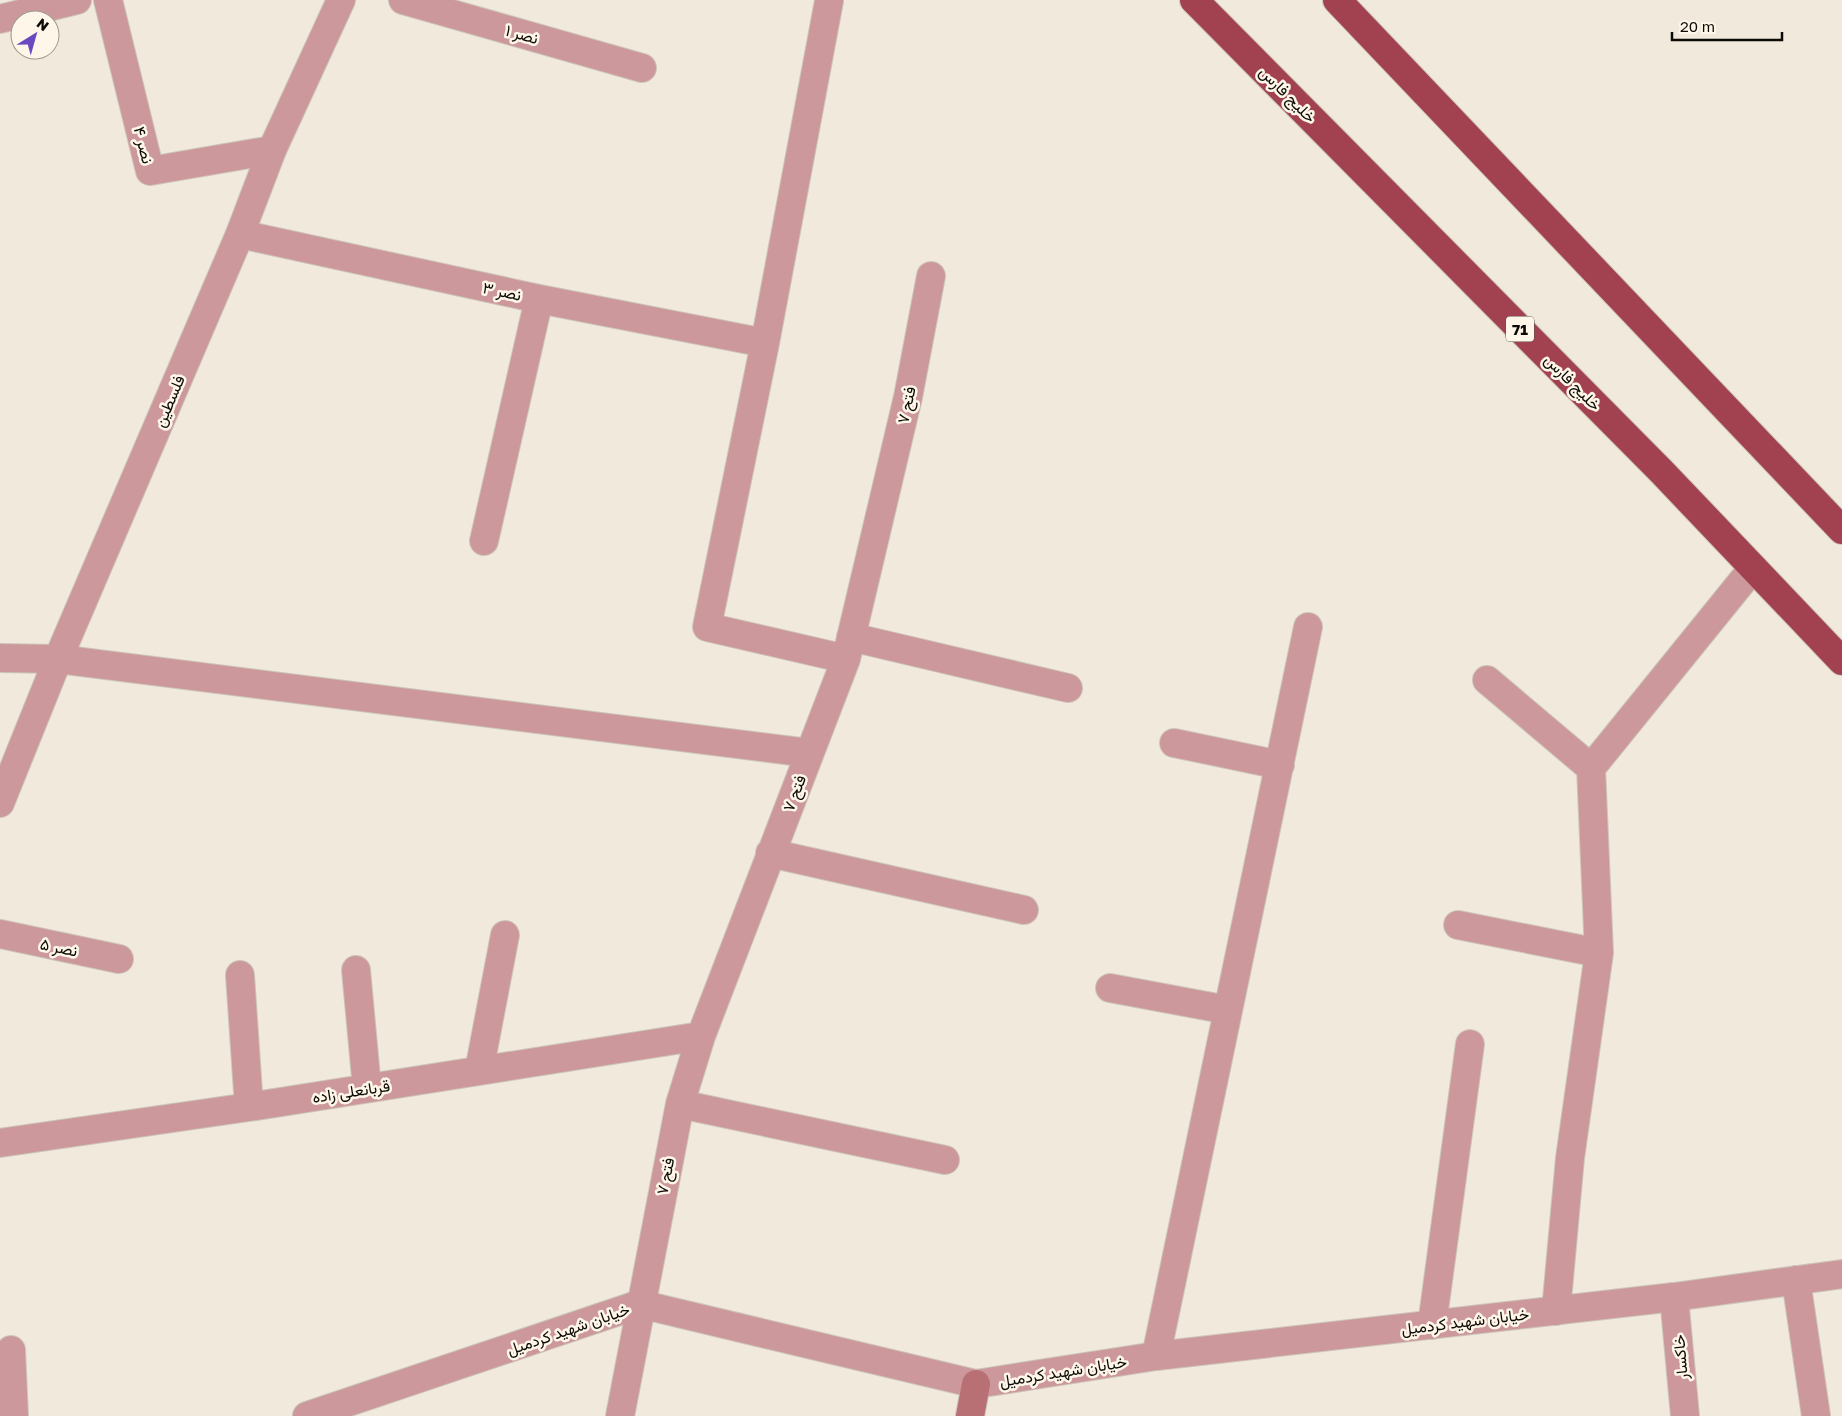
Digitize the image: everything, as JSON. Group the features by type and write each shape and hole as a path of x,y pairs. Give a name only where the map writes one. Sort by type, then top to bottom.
{"highway":[{"name":"خلیج فارس","path":"1194,0 1662,472 1842,661"},
{"path":"1337,0 1842,530"}],"main road":[{"path":"970,1416 976,1384"}],"street":[{"path":"0,19 77,0"},
{"name":"نصر ۴","path":"108,0 150,171 272,150"},
{"name":"فلسطین","path":"0,803 58,659 240,234 272,150 341,0"},
{"name":"نصر ۱","path":"403,0 642,68"},
{"path":"829,1 766,343 707,627 848,648 1068,688"},
{"name":"نصر ۳","path":"240,234 539,299 766,343"},
{"name":"فتح ۷","path":"620,1416 640,1304 680,1104 701,1036 848,648 908,397 931,276"},
{"path":"484,541 539,299"},
{"path":"1556,1311 1570,1158 1599,953 1591,768 1754,568"},
{"path":"1156,1356 1308,627"},
{"path":"0,658 58,659 809,753"},
{"path":"1488,680 1591,768"},
{"path":"1174,743 1280,765"},
{"path":"770,853 1024,910"},
{"path":"1458,925 1599,953"},
{"name":"نصر ۵","path":"0,934 119,959"},
{"path":"479,1071 505,935"},
{"path":"356,970 367,1088"},
{"path":"240,975 249,1107"},
{"path":"1110,988 1228,1010"},
{"name":"قربانعلی زاده","path":"0,1143 249,1107 701,1036"},
{"path":"1432,1325 1470,1044"},
{"path":"680,1104 945,1160"},
{"name":"خیابان شهید کردمیل","path":"307,1416 640,1304 976,1384 1156,1356 1674,1297 1842,1274"},
{"path":"1796,1280 1816,1416"},
{"name":"خاکسار","path":"1674,1297 1685,1416"},
{"path":"11,1350 14,1416"}]}
